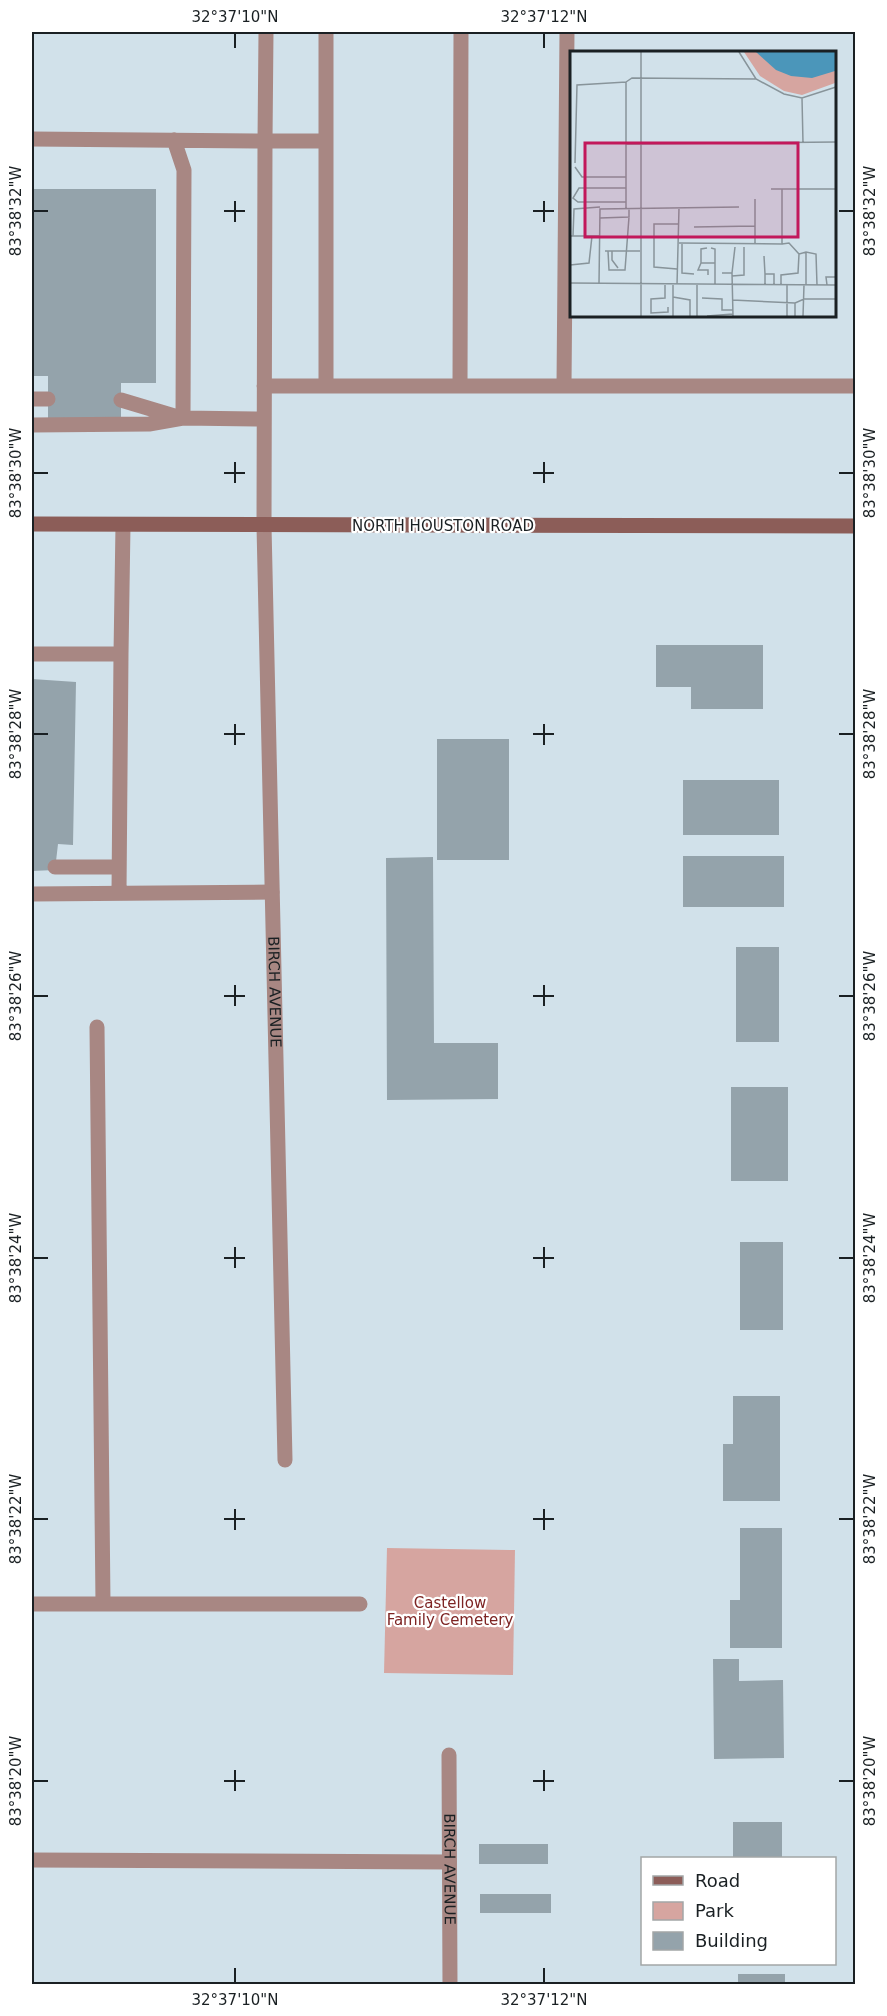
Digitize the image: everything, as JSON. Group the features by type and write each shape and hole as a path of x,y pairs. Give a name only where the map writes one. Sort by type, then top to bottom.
{"street":[{"name":"BIRCH AVENUE","path":"266,32 264,526 285,1460"},
{"path":"326,32 326,386"},
{"path":"460,386 461,32"},
{"path":"564,386 567,32"},
{"path":"32,139 326,141"},
{"path":"174,140 184,170 183,418"},
{"path":"264,386 855,386"},
{"path":"32,399 48,399"},
{"path":"121,400 183,418"},
{"path":"32,425 149,424 183,418 264,419"},
{"name":"NORTH HOUSTON ROAD","path":"32,524 855,526"},
{"path":"119,893 123,525"},
{"path":"32,654 121,654"},
{"path":"56,867 119,867"},
{"path":"32,894 272,892"},
{"path":"97,1027 103,1603"},
{"path":"32,1604 360,1604"},
{"name":"BIRCH AVENUE","path":"449,1755 450,1984"},
{"path":"32,1860 449,1862"}],"green space":[{"name":"Castellow Family Cemetery","path":"387,1548 515,1550 513,1675 384,1673"}],"building":[{"path":"32,189 156,189 156,383 121,383 121,420 48,420 48,376 32,376"},
{"path":"656,645 763,645 763,709 691,709 691,687 656,687"},
{"path":"32,679 76,682 73,845 58,844 55,870 32,871"},
{"path":"437,739 509,739 509,860 437,860"},
{"path":"683,780 779,780 779,835 683,835"},
{"path":"683,856 784,856 784,907 683,907"},
{"path":"433,857 434,1043 498,1043 498,1099 387,1100 386,858"},
{"path":"736,947 779,947 779,1042 736,1042"},
{"path":"731,1087 788,1087 788,1181 731,1181"},
{"path":"740,1242 783,1242 783,1330 740,1330"},
{"path":"733,1396 780,1396 780,1501 723,1501 723,1444 733,1444"},
{"path":"740,1528 782,1528 782,1648 730,1648 730,1600 740,1600"},
{"path":"713,1659 739,1659 739,1681 783,1680 784,1758 714,1759"},
{"path":"733,1822 782,1822 782,1857 733,1857"},
{"path":"479,1844 548,1844 548,1864 479,1864"},
{"path":"480,1894 551,1894 551,1913 480,1913"},
{"path":"738,1974 785,1974 785,1984 738,1984"}]}
